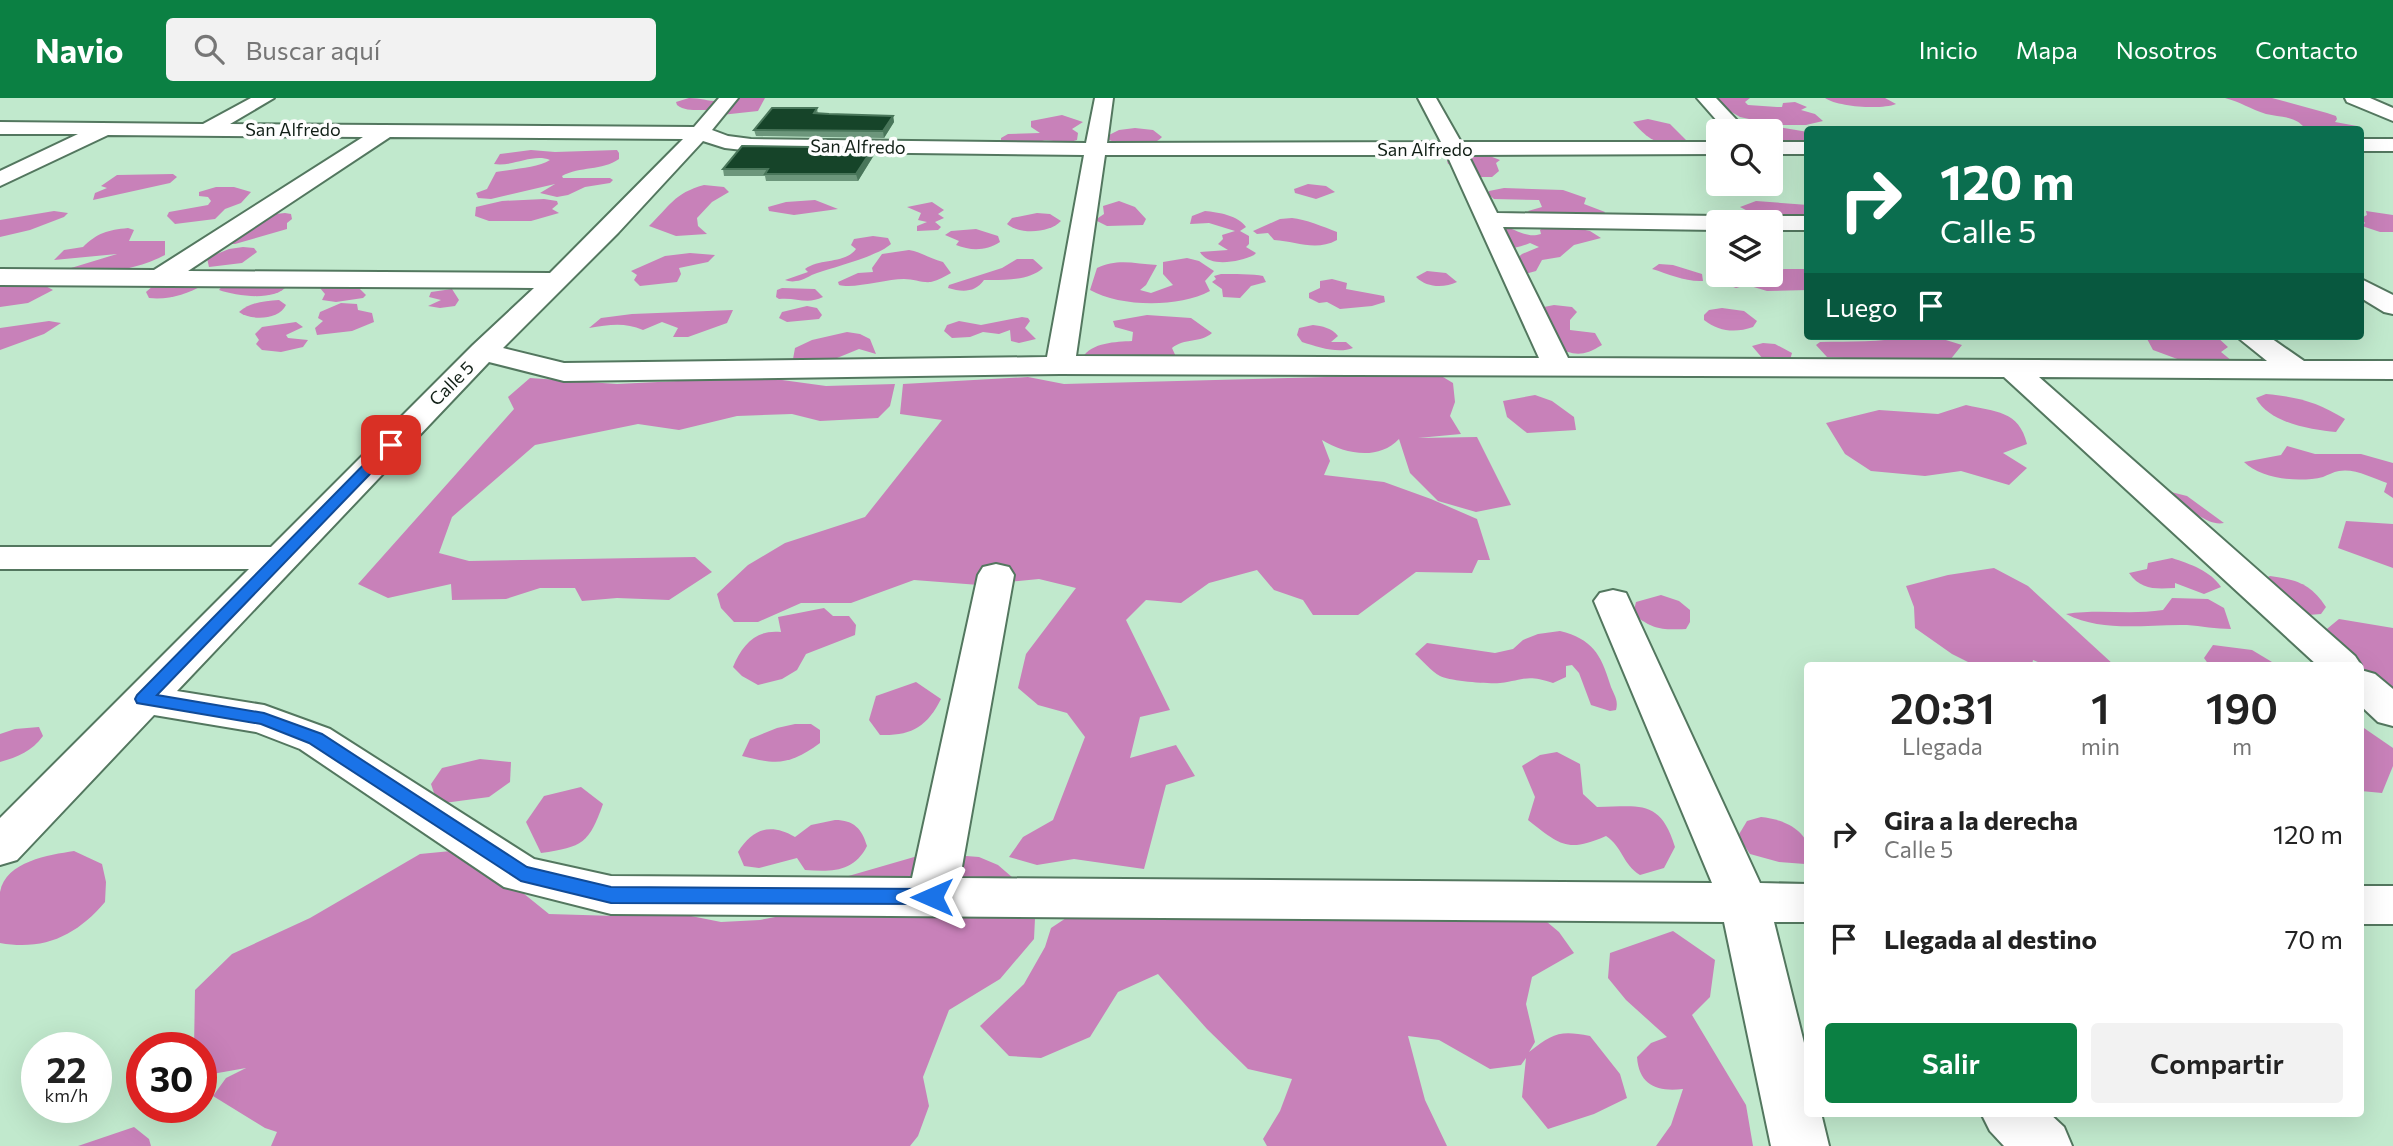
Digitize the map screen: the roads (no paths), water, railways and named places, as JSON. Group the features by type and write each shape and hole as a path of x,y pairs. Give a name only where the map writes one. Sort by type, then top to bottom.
{"street":[{"path":"206,129 265,98"},
{"name":"Calle 5","path":"0,846 483,351 557,281 700,134 729,98"},
{"path":"1060,365 1104,98"},
{"path":"1427,98 1455,149 1557,366"},
{"path":"1706,98 1726,119"},
{"path":"2354,98 2393,115"},
{"name":"San Alfredo","path":"0,128 700,134 725,142 751,145 1096,149 1706,148"},
{"path":"0,179 108,128"},
{"path":"160,278 387,130"},
{"path":"2364,145 2393,145"},
{"path":"1783,148 1804,148"},
{"path":"1489,220 1706,223"},
{"path":"1783,223 1804,223"},
{"path":"0,277 557,281"},
{"path":"2364,289 2393,306"},
{"path":"2256,340 2298,370"},
{"path":"483,351 553,371 1060,365 2393,370"},
{"path":"2011,368 2338,662"},
{"path":"0,558 279,558"},
{"path":"932,897 996,575"},
{"path":"1613,601 1745,904 1800,1146"},
{"path":"2364,686 2393,712"},
{"path":"144,699 264,719 315,739 521,874 611,895 1804,905"},
{"path":"2364,905 2393,905"},
{"path":"2014,1117 2043,1146"}]}
